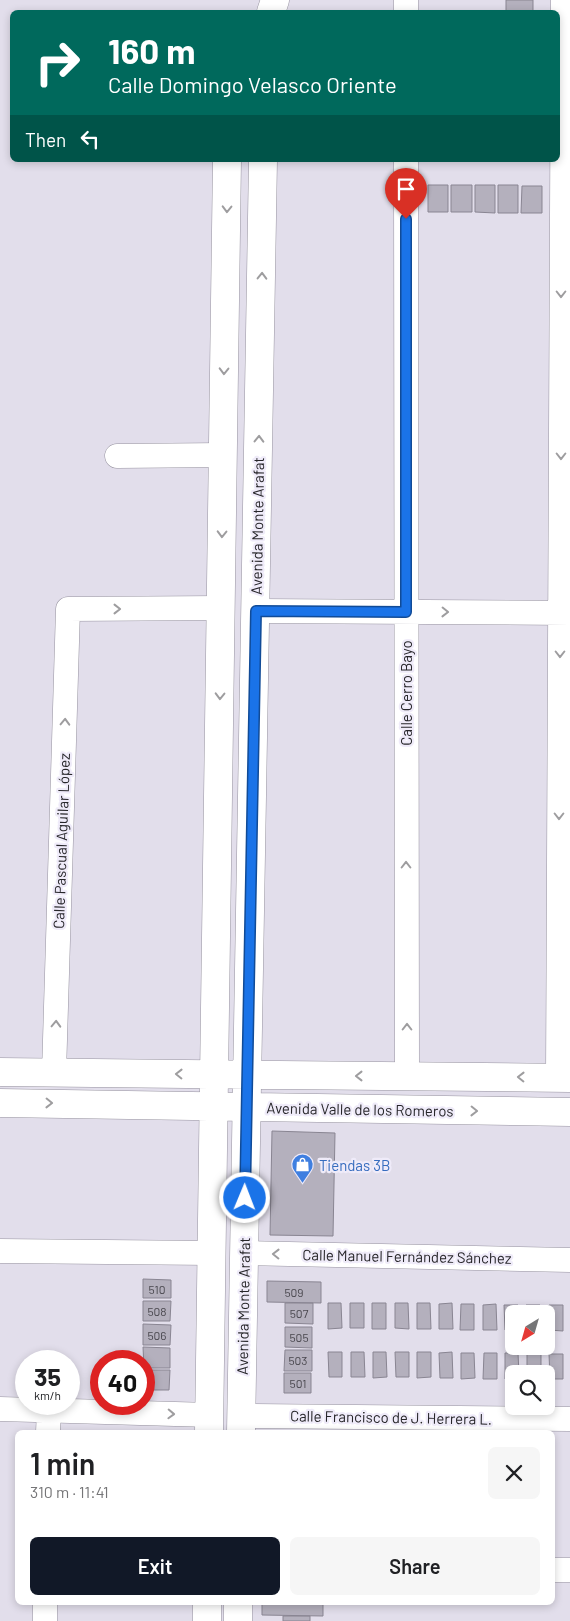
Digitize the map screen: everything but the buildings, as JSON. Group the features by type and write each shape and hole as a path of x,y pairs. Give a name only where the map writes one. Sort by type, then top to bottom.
{"street":[{"path":"0,1072 564,1078 565,613 562,0"},
{"path":"0,1409 49,1421 209,1424 227,162"},
{"name":"Avenida Monte Arafat","path":"241,1424 264,162"},
{"name":"Calle Cerro Bayo","path":"406,162 407,1076"},
{"path":"118,456 223,455"},
{"name":"Calle Pascual Aguilar López","path":"54,1073 68,609 221,608"},
{"path":"256,611 565,613"},
{"name":"Avenida Valle de los Romeros","path":"0,1103 570,1112"},
{"path":"0,1251 212,1253"},
{"name":"Calle Manuel Fernández Sánchez","path":"244,1253 570,1260"},
{"name":"Calle Francisco de J. Herrera L.","path":"241,1424 570,1420"},
{"path":"555,1570 570,1570"},
{"path":"45,1621 46,1605"},
{"path":"207,1605 207,1621"},
{"path":"238,1605 238,1621"}],"place":[{"name":"Tiendas 3B","path":"303,1184"}],"route":[{"path":"245,1198 256,611 406,612 406,219"}]}
